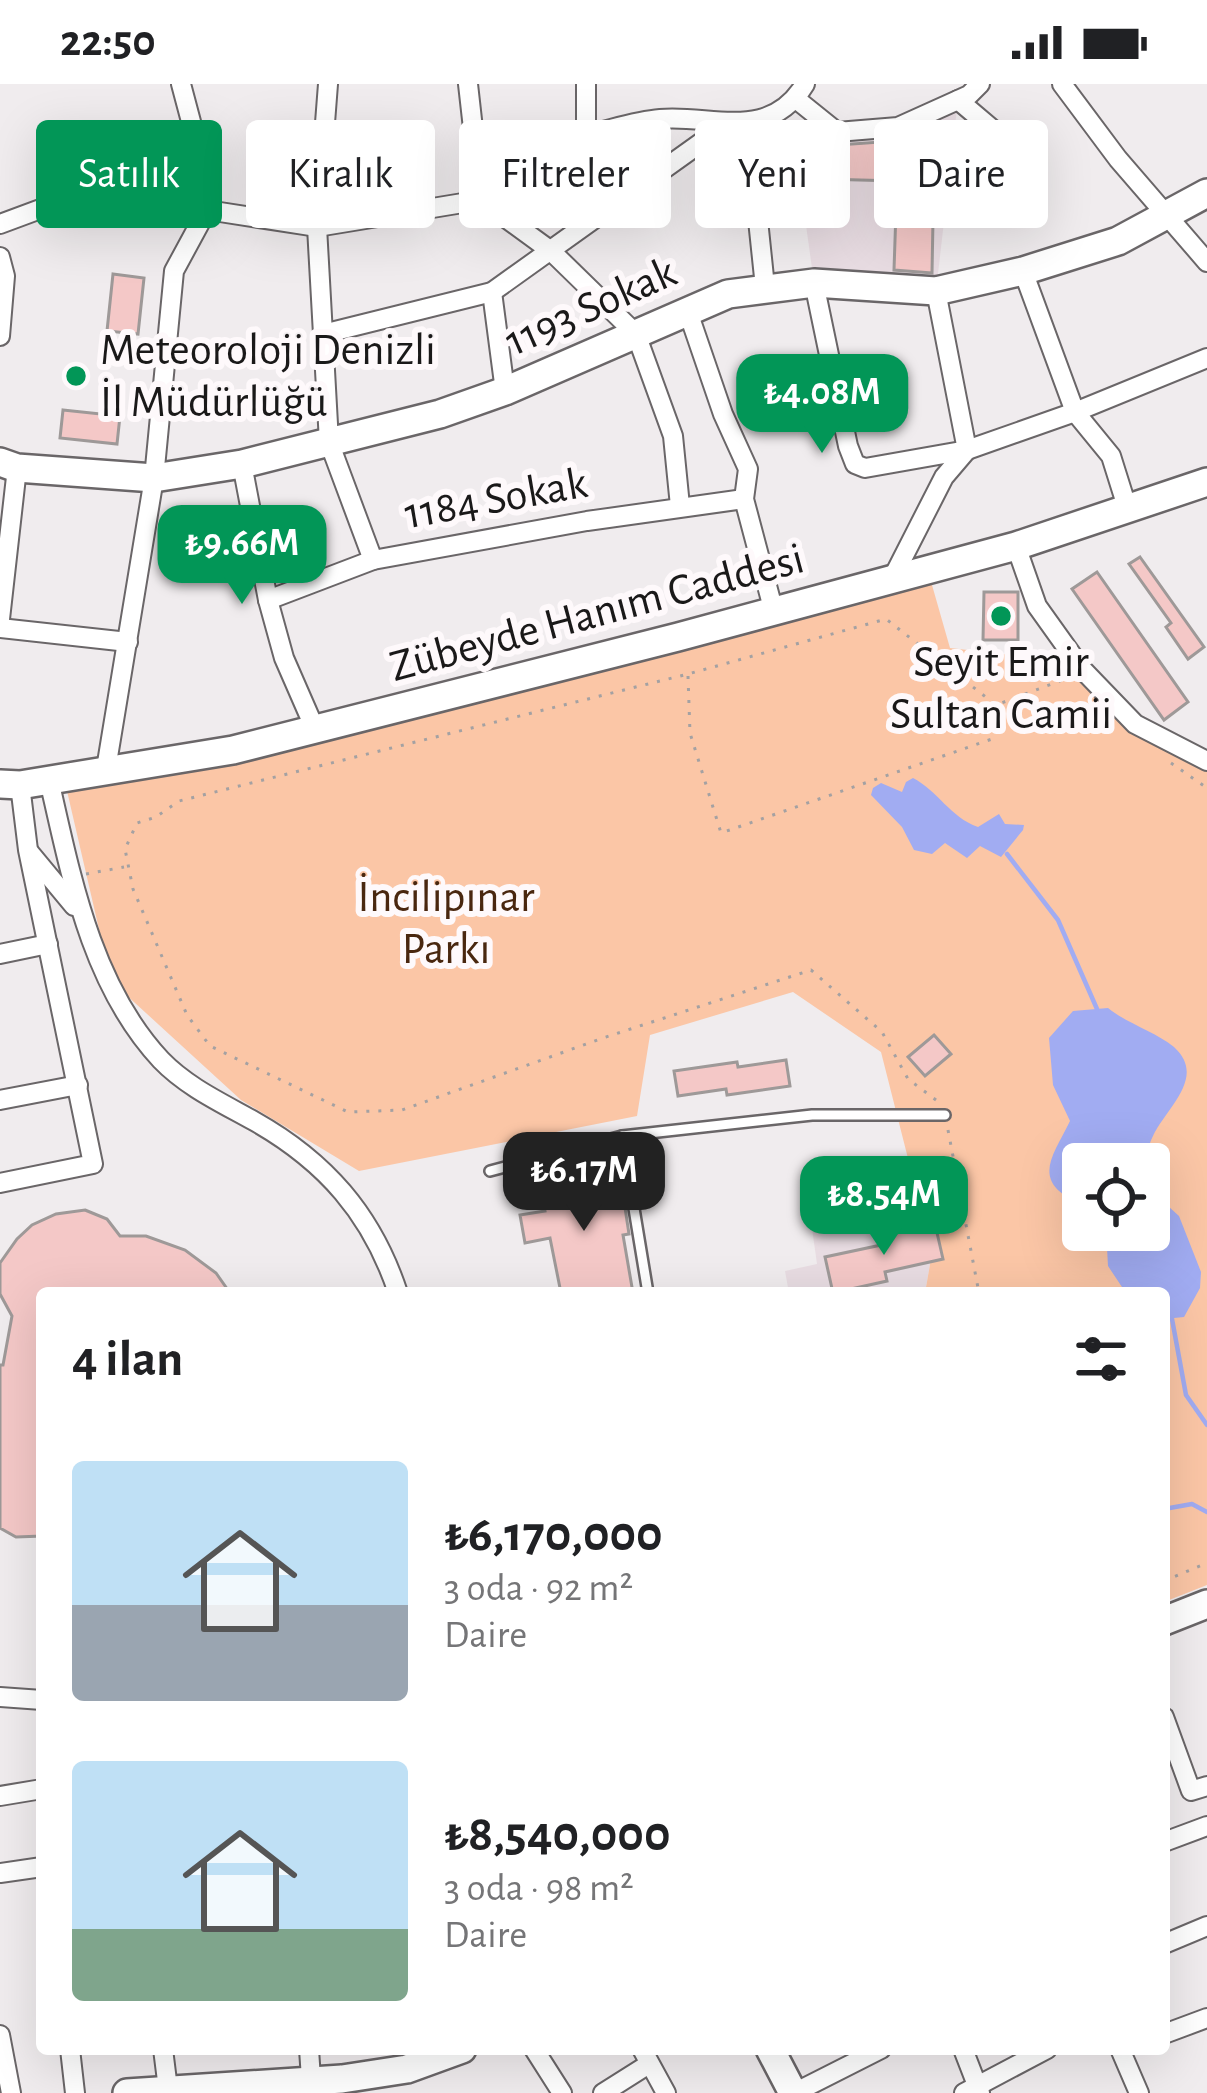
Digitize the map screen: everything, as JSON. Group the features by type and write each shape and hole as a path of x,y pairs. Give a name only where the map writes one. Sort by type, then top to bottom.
{"main road":[{"name":"1193 Sokak","path":"9,465 154,478 242,464 440,414 505,391 728,294 814,283 936,291 1023,271 1118,241 1207,193"},
{"name":"Zübeyde Hanım Caddesi","path":"7,787 233,750 774,613 1016,546 1207,482"},
{"path":"1170,1620 1205,1611"},
{"path":"127,2093 311,2079 343,2086 443,2055"},
{"path":"772,2055 786,2090"}],"street":[{"path":"181,84 191,120"},
{"path":"325,120 328,84"},
{"path":"469,84 473,120"},
{"path":"586,84 586,136 661,118 695,121"},
{"path":"754,120 800,92 837,132 898,127 958,100 980,84"},
{"path":"1062,84 1118,159 1207,262"},
{"path":"958,100 982,120"},
{"path":"323,334 492,292 695,147"},
{"path":"0,224 36,211"},
{"path":"106,769 154,478 174,271 197,228"},
{"path":"317,228 328,442 373,560"},
{"path":"519,228 551,251 636,334 673,436 680,506"},
{"path":"759,228 765,287"},
{"path":"0,257 5,276 0,336"},
{"path":"1023,271 1075,412 1111,456 1127,507"},
{"path":"814,283 854,464 865,468 967,451 1207,358"},
{"path":"936,291 967,451"},
{"path":"492,292 505,391"},
{"path":"687,309 723,414 748,469 744,499 774,613"},
{"path":"893,577 944,477 967,451"},
{"path":"242,464 268,600 284,658 315,729"},
{"path":"0,619 9,465"},
{"name":"1184 Sokak","path":"268,600 373,560 744,499"},
{"path":"1016,546 1036,606 1082,669 1135,724 1207,761"},
{"path":"0,628 128,641"},
{"path":"49,780 83,920 130,1018 160,1058 204,1094 285,1139 341,1187 373,1232 396,1287"},
{"path":"0,1183 93,1164 28,850 7,787"},
{"path":"28,850 83,920"},
{"path":"0,954 48,944"},
{"path":"0,1100 78,1085"},
{"path":"0,1697 36,1700"},
{"path":"1170,1733 1191,1791 1207,1786"},
{"path":"0,1796 36,1791"},
{"path":"1170,1840 1207,1826"},
{"path":"0,1873 36,1868"},
{"path":"1170,1941 1207,1926"},
{"path":"1170,2032 1207,2018"},
{"path":"0,2035 11,2093"},
{"path":"71,2055 75,2093"},
{"path":"164,2055 167,2089"},
{"path":"309,2055 311,2079"},
{"path":"538,2055 562,2093"},
{"path":"786,2090 867,2055"},
{"path":"965,2055 973,2091 1036,2055"},
{"path":"1123,2055 1139,2093"},
{"path":"603,2093 646,2056 666,2093"}],"lane":[{"path":"490,1171 622,1136 812,1114 945,1115"},
{"path":"622,1136 647,1287"}],"path":[{"path":"979,1287 943,1106 908,1079 882,1032 811,970 402,1110 348,1112 209,1046 169,979 126,867 124,849 136,823 156,817 179,801 688,674 886,619 996,705 1066,679"},
{"path":"688,674 690,733 721,833 992,739"},
{"path":"1156,751 1207,788"},
{"path":"71,877 126,867"},
{"path":"1170,1578 1207,1563"}],"shaded area":[{"path":"958,100 956,120 914,120"},
{"path":"874,129 874,228 943,228 936,291 814,283 806,228 850,228 850,131"},
{"path":"920,1204 932,1253 926,1287 788,1287 785,1271 817,1264 811,1221"}],"green space":[{"name":"İncilipınar Parkı","path":"930,578 950,648 1061,656 1126,727 1207,770 1207,1585 1170,1600 1170,1287 926,1287 932,1253 881,1052 793,992 650,1035 637,1116 359,1171 241,1100 111,981 64,778"}],"water":[{"path":"913,778 968,823 978,827 999,814 1005,824 1024,825 1023,830 1001,857 980,846 967,858 945,843 932,854 914,850 902,827 871,795 881,783 902,792"},
{"path":"1108,1008 1174,1047 1187,1069 1181,1092 1150,1143 1062,1143 1062,1192 1050,1178 1050,1168 1070,1121 1053,1085 1049,1038 1073,1011"},
{"path":"1170,1208 1179,1216 1201,1272 1200,1288 1184,1317 1170,1318 1170,1287 1122,1287 1108,1266 1107,1251 1170,1251"}],"building":[{"path":"874,142 874,180 850,180 850,144"},
{"path":"895,228 933,228 932,273 894,270"},
{"path":"113,274 144,278 138,334 107,331"},
{"path":"63,410 120,416 117,444 60,438"},
{"path":"1140,557 1204,647 1188,659 1166,627 1171,623 1129,564"},
{"path":"1097,572 1188,702 1164,720 1072,589"},
{"name":"Seyit Emir Sultan Camii","path":"984,592 1018,592 1018,640 983,640"},
{"path":"934,1035 951,1054 925,1076 908,1057"},
{"path":"786,1060 790,1086 678,1096 674,1071"},
{"path":"611,1172 616,1202 624,1201 629,1234 623,1235 632,1287 560,1287 550,1238 525,1243 520,1215 545,1211 540,1185"},
{"path":"85,1210 107,1219 120,1236 146,1236 185,1250 216,1273 226,1287 36,1287 36,1536 16,1537 0,1528 0,1365 12,1316 0,1294 0,1263 32,1225 56,1214"},
{"path":"935,1224 943,1259 885,1272 887,1281 832,1287 825,1257 881,1245 879,1237"}],"waterway":[{"path":"1007,854 1058,920 1097,1009"},
{"path":"1172,1319 1186,1395 1207,1425"},
{"path":"1170,1508 1192,1504 1207,1512"}],"place":[{"name":"Meteoroloji Denizli İl Müdürlüğü","path":"76,376"},
{"name":"Seyit Emir Sultan Camii","path":"1001,616"}]}
